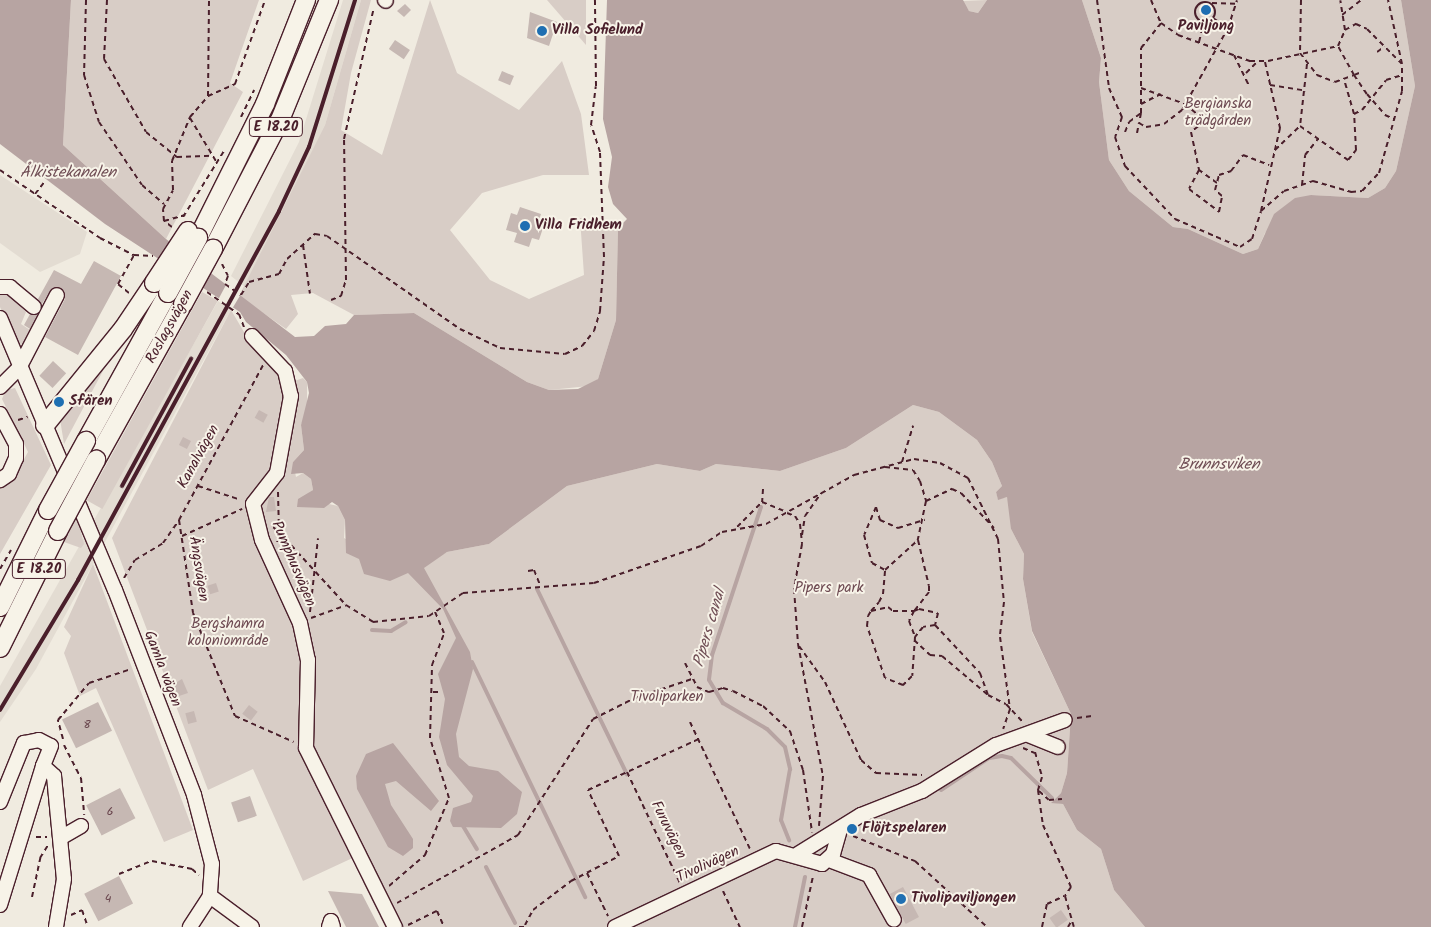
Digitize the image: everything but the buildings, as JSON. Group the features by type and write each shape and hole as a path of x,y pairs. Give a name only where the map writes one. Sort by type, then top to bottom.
{"main road":[{"name":"Roslagsvägen","path":"0,607 48,510 86,441 161,288 187,227 219,195 265,104 306,0"},
{"name":"Roslagsvägen","path":"0,648 58,531 213,249 280,120 329,0"},
{"path":"38,420 161,288"}],"street":[{"path":"0,287 10,288 34,307"},
{"path":"0,387 19,368 58,295"},
{"name":"Gamla vägen","path":"0,318 38,420 115,590 194,795 210,846 210,896"},
{"path":"252,336 275,357 285,371 291,396 277,473 253,504"},
{"path":"0,414 16,444 16,458 9,474 0,480"},
{"name":"Pumphusvägen","path":"253,504 262,540 305,621 308,660 306,748 395,927"},
{"path":"798,854 840,829 922,791 996,745 1065,720"},
{"path":"1028,735 1058,747"},
{"path":"0,802 24,743 39,740 58,745 43,766 0,905"},
{"path":"43,766 54,776 56,840 64,879 57,925"},
{"path":"56,840 82,826"},
{"path":"833,862 840,829"},
{"name":"Tivolivägen","path":"613,923 686,894 776,851 798,854 815,864"},
{"path":"815,864 833,862 869,875 894,920"},
{"path":"190,927 210,896 252,927"},
{"path":"329,927 330,921 333,927"}],"path":[{"path":"86,0 84,75 98,122 142,185 164,204"},
{"path":"107,0 104,59 146,132 177,157 212,156"},
{"path":"208,96 209,0"},
{"path":"229,142 187,227 164,221 164,204 173,190 171,165 177,157 190,117 208,96 236,84 265,0"},
{"path":"331,300 341,296 346,280 343,247 344,139 382,0"},
{"path":"228,276 225,284 241,295 248,282 279,274 287,259 315,234 343,247 460,329 500,348 565,354 582,346 594,331 600,311 604,257 600,152 590,125 596,86 595,0"},
{"path":"1097,0 1108,88 1122,117 1114,137 1117,152 1142,188 1176,219 1240,248 1252,239 1261,211 1269,165 1280,128 1264,61"},
{"path":"1151,0 1162,23 1199,42 1234,55 1258,61 1338,46"},
{"path":"1139,123 1146,127 1164,124 1185,104 1228,28 1237,0"},
{"path":"1301,0 1302,54 1307,64 1317,75 1335,82 1359,73"},
{"path":"1338,46 1345,30 1340,0"},
{"path":"1342,15 1361,0"},
{"path":"1261,211 1284,192 1313,181 1351,192 1362,191 1379,172 1394,119 1402,75 1402,64 1388,0"},
{"path":"1204,22 1196,17 1196,6 1212,3 1236,4"},
{"path":"1212,3 1213,18"},
{"path":"1213,18 1228,28"},
{"path":"1204,22 1213,18"},
{"path":"1199,42 1204,22"},
{"path":"1137,133 1141,113 1141,48 1162,23"},
{"path":"1345,30 1356,24 1402,64"},
{"path":"1338,46 1354,74 1385,115 1394,119"},
{"path":"1377,52 1384,47"},
{"path":"1234,55 1246,73 1248,86"},
{"path":"1246,73 1258,61"},
{"path":"1275,150 1300,126 1306,91 1307,64"},
{"path":"1354,114 1373,98 1386,80 1402,75"},
{"path":"237,124 258,80"},
{"path":"1300,126 1348,160 1356,150 1354,114 1344,80"},
{"path":"1270,85 1306,91"},
{"path":"1141,88 1185,104 1205,121 1191,132 1199,170 1189,189 1218,212 1222,196 1215,190 1219,175 1231,171 1243,155 1269,165"},
{"path":"1141,104 1161,94"},
{"path":"1125,132 1129,122 1141,113"},
{"path":"190,117 217,163"},
{"path":"1302,185 1305,154 1318,139"},
{"path":"0,170 35,194 134,255 153,256"},
{"path":"1199,170 1217,183"},
{"path":"35,194 45,181"},
{"path":"304,245 310,294"},
{"path":"134,255 118,284 137,298"},
{"name":"Kanalvägen","path":"120,584 135,560 164,542 198,486 263,366 275,357"},
{"path":"7,427 38,420"},
{"path":"902,462 914,426"},
{"path":"277,473 278,532 346,605 373,622 436,611 451,599 540,585 594,583 736,529 755,528 823,491 881,467 902,462 940,463 961,473 978,491 998,539 1004,602 1000,637 1010,709 996,745"},
{"path":"881,467 912,470 926,501 925,520 918,540 885,570 883,594 871,611 868,637 891,684 903,685 912,676 914,639 909,621 929,586 918,540"},
{"path":"198,486 253,504"},
{"path":"736,529 762,502 763,489"},
{"path":"926,501 952,489 962,493 994,528"},
{"path":"685,663 692,679 709,692 730,689 763,706 790,731 803,770 806,809 812,832 819,835 823,776 798,644 794,589 805,516 823,491"},
{"path":"762,502 795,516 802,538"},
{"path":"182,536 253,504"},
{"path":"885,570 872,563 864,535 876,507 880,520 898,528 925,520"},
{"name":"Ängsvägen","path":"178,520 193,613 234,716 306,748"},
{"path":"305,621 315,571 318,538"},
{"path":"528,571 534,570 540,585"},
{"path":"305,621 346,605"},
{"path":"871,611 888,607 938,613 935,625"},
{"path":"377,891 404,877 425,855 449,798 449,786 431,747 432,665 444,633 436,611"},
{"path":"935,625 980,673 988,695"},
{"path":"914,639 923,627 935,625"},
{"path":"914,639 930,655 942,656 988,695 1020,715 1042,777 1038,790 1043,825 1072,887 1065,896 1047,904 1042,927"},
{"path":"798,644 825,682 861,760 876,773 925,775"},
{"path":"82,826 87,823 81,778 58,745 58,720 88,682 136,667"},
{"path":"386,910 455,866 480,860 518,835 593,719 635,698 692,679"},
{"path":"433,692 438,692"},
{"path":"1065,720 1092,716"},
{"path":"690,722 701,738 701,748 756,860"},
{"path":"519,927 525,926 533,910 576,878 619,856 588,790 701,738"},
{"name":"Furuvägen","path":"626,773 686,894"},
{"path":"1038,790 1049,800 1062,799"},
{"path":"840,829 915,861 987,927"},
{"path":"32,897 40,858 56,840"},
{"path":"119,874 152,862 192,868 199,875"},
{"path":"802,927 815,864"},
{"path":"587,873 613,923"},
{"path":"717,879 740,927"},
{"path":"1065,896 1074,927"},
{"path":"57,925 82,910 88,927"},
{"path":"403,927 437,911 444,927"},
{"path":"1068,927 1071,922"},
{"path":"411,923 413,927"}],"shaded area":[{"path":"343,0 361,0 325,125 245,287 231,276 299,142"},
{"path":"0,175 87,232 80,254 40,272 0,243"},
{"path":"218,301 231,310 36,669 0,722 0,686"}],"green space":[{"path":"71,0 259,0 230,83 243,92 166,239 63,145"},
{"path":"361,0 371,0 351,73 341,130 382,155 430,0 457,73 519,110 562,61 581,114 589,175 543,175 482,193 450,230 490,280 529,299 584,275 580,218 618,228 616,320 598,379 589,386 549,390 527,382 414,313 354,315 313,293 291,295 298,314 286,329 239,296 325,125"},
{"path":"547,0 586,0 586,45"},
{"path":"987,0 978,13 969,11 962,1"},
{"name":"Bergianska trädgården","path":"1082,0 1401,0 1415,86 1396,171 1385,188 1368,198 1311,195 1265,233 1258,249 1243,254 1188,229 1173,227 1129,191 1109,160 1099,82 1101,58"},
{"path":"0,292 9,294 26,312 21,324 30,330 23,344 16,343 0,307"},
{"path":"202,292 218,301 102,509 87,500"},
{"name":"Tivoliparken","path":"231,310 244,332 292,382 303,378 307,382 307,412 301,425 304,450 293,462 296,477 303,473 311,479 313,490 302,498 338,506 345,520 344,538 408,573 447,552 489,544 567,486 657,464 700,471 716,464 780,471 846,448 913,405 939,412 977,440 992,462 1002,486 996,492 998,499 1007,497 1012,510 1011,529 1024,554 1023,579 1032,632 1071,714 1067,773 1061,793 1052,802 1063,804 1077,830 1101,849 1114,890 1145,927 385,927 362,880 376,890 359,855 303,881 253,769 208,790 112,538"},
{"path":"120,339 64,444 60,419"},
{"path":"15,388 51,465 0,554 0,487 14,477 28,452 2,399 6,390"},
{"path":"77,516 84,544 81,548 64,542"},
{"path":"93,564 193,830 164,842 96,688 80,696 64,653 71,636 64,627"}],"water":[{"name":"Brunnsviken","path":"0,0 71,0 63,145 166,239 295,337 314,336 325,326 346,324 354,315 414,313 527,382 549,390 578,389 598,379 616,320 618,228 627,219 613,204 608,187 612,157 603,119 607,0 963,0 969,11 978,13 987,0 1082,0 1101,58 1099,82 1109,160 1129,191 1173,227 1188,229 1243,254 1258,249 1274,214 1295,198 1311,195 1368,198 1385,188 1396,171 1415,86 1401,0 1431,0 1431,927 1145,927 1114,890 1101,849 1077,830 1063,804 1051,803 1061,793 1067,773 1071,714 1032,631 1023,579 1024,554 1011,529 1007,497 998,500 996,492 1002,486 992,462 977,440 939,412 913,405 846,448 780,471 716,464 700,471 657,464 567,486 489,544 447,552 424,568 470,652 473,669 456,734 459,757 469,766 498,771 522,792 517,814 501,828 453,827 450,821 453,808 471,802 473,796 447,765 439,737 445,699 438,674 456,638 443,609 408,573 390,581 364,574 359,559 346,553 345,520 338,506 332,502 324,508 297,507 298,499 313,490 311,479 303,473 291,474 293,462 304,450 301,425 309,393 307,382 286,355 246,322 240,312 105,224 0,144"},
{"path":"393,743 439,801 431,811 396,781 385,784 391,805 413,839 413,848 403,856 388,847 357,789 356,776 366,754"}],"pier":[{"path":"227,283 241,294 232,309 218,300"}],"waterway":[{"name":"Pipers canal","path":"761,507 712,655 709,680 723,703 767,729 785,747 790,769 781,820 789,840"},
{"path":"537,589 627,774"},
{"path":"372,630 391,631 406,622"},
{"path":"472,662 585,897"},
{"path":"941,790 989,758 1002,756 1011,758 1052,798"},
{"path":"463,826 477,849"},
{"path":"486,867 515,923"},
{"name":"Pipers canal","path":"795,927 805,877"}],"railway":[{"path":"0,710 78,580 279,211 309,147 355,0"},
{"path":"122,486 191,359"}],"place":[{"name":"Paviljong","path":"1206,10"},
{"name":"Villa Sofielund","path":"542,31"},
{"name":"Villa Fridhem","path":"525,226"},
{"name":"Sfären","path":"59,402"},
{"name":"Flöjtspelaren","path":"852,829"},
{"name":"Tivolipaviljongen","path":"901,899"}],"water label":[{"name":"Ålkistekanalen","path":"68,173"}],"park label":[{"name":"Pipers park","path":"829,589"},
{"name":"Bergshamra koloniområde","path":"228,632"}]}
